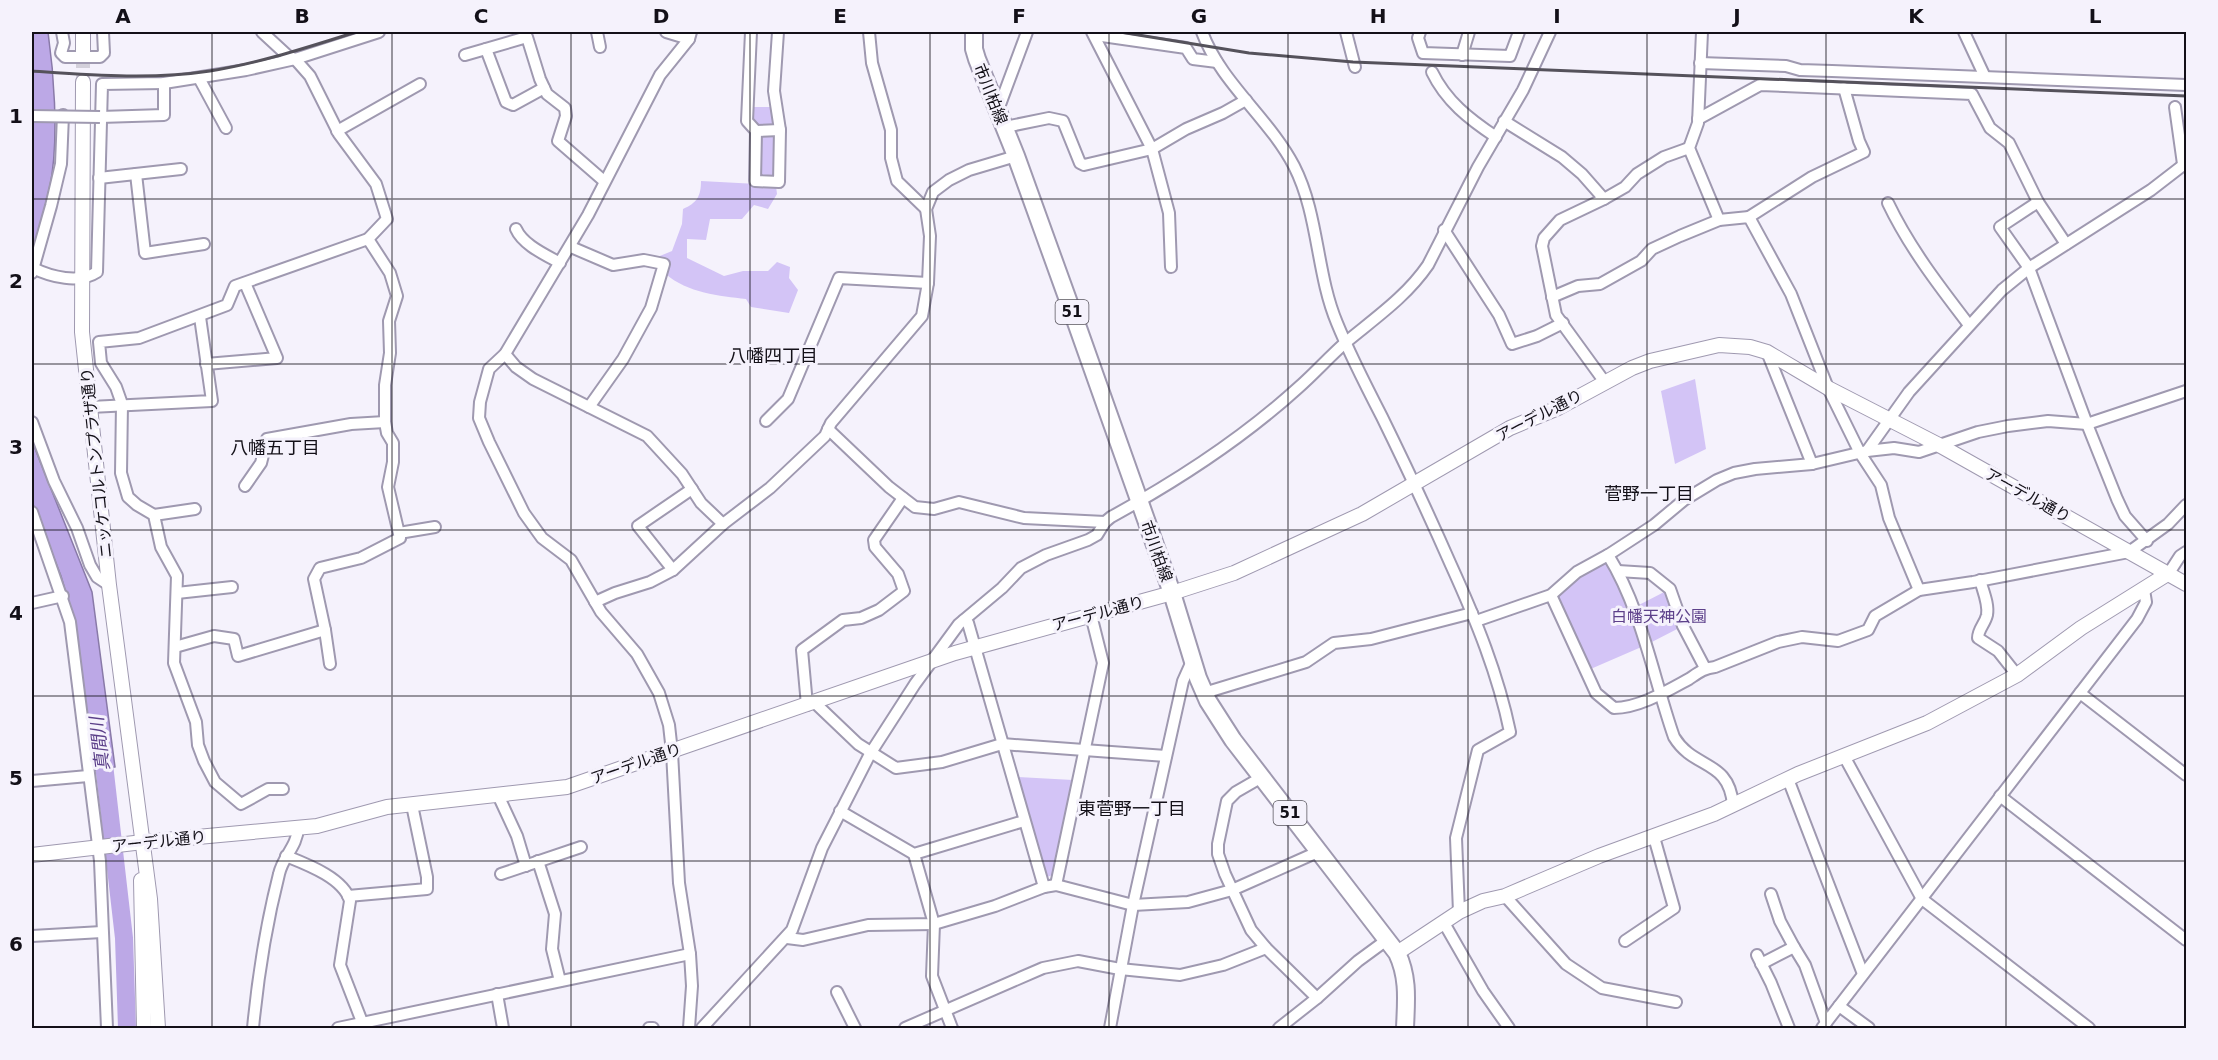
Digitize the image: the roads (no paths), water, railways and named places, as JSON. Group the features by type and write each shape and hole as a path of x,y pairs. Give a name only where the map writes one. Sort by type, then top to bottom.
{"main road":[{"name":"市川柏線","path":"974,32 974,49 1016,156 1172,593 1202,689 1233,740 1392,946 1403,967 1406,982 1405,1029"}],"street":[{"path":"62,32 64,43 61,54 65,57 100,57 104,52 103,32"},
{"path":"82,32 83,54"},
{"path":"195,509 154,515 128,497 121,473 122,404 116,387 101,363 99,342 139,338 200,317 227,305 235,286 368,239 387,219 376,184 337,131 310,76 295,59 288,56 262,32"},
{"path":"63,115 61,164 32,270 48,276 82,278 97,272 102,84 200,78 295,59 379,32"},
{"path":"597,32 600,47"},
{"path":"666,32 690,35 660,75 571,247 505,354 489,369 480,402 479,418 524,513 542,538 571,560 611,625 637,654 653,680 664,708 672,752 679,883 690,954 692,986 689,1029"},
{"path":"751,32 747,121 756,130 780,130"},
{"path":"756,130 755,181 778,182 780,130 774,91 778,32"},
{"path":"869,32 872,63 891,130 891,158 897,181 926,209"},
{"path":"998,110 1027,32"},
{"path":"1202,32 1206,45 1294,165 1304,189 1332,312 1474,617 1503,698 1510,732 1478,750 1456,838 1460,912"},
{"path":"1346,32 1354,67"},
{"path":"1420,32 1418,38 1423,53 1510,56 1519,32"},
{"path":"1462,55 1469,32"},
{"path":"702,1029 787,938 822,848 870,753 915,684 964,620 1002,588 1021,568 1046,555 1097,535 1105,522 1250,428 1299,387 1345,343 1390,308 1420,276 1533,69 1550,32"},
{"path":"1702,32 1698,119 1689,148 1719,220"},
{"path":"1964,32 1985,77"},
{"path":"1093,33 1186,48 1193,59 1218,62"},
{"path":"1093,33 1152,149 1169,213 1171,267"},
{"path":"465,55 527,37 544,88 551,100 565,108 566,116 558,141 604,182"},
{"path":"486,49 506,102 513,105 544,88"},
{"path":"1700,63 1786,66 1800,70 2187,85"},
{"path":"1432,72 1448,99 1475,124 1496,137"},
{"path":"200,78 226,128"},
{"name":"ニッケコルトンプラザ通り","path":"83,82 82,332 109,585 150,899 158,1029"},
{"path":"32,116 164,115 164,82"},
{"path":"337,131 420,84"},
{"path":"1698,119 1760,85 1972,94 1990,128 2010,143 2038,202 2066,244"},
{"path":"1552,297 1578,286 1600,284 1641,261 1652,249 1719,220 1749,217 1812,177 1864,152 1844,88"},
{"path":"1005,127 1049,118 1064,121 1080,163 1084,165 1152,149 1186,129 1214,118 1246,100"},
{"path":"1863,452 1909,392 2002,290 2029,268 2151,190 2185,164 2175,107"},
{"path":"1504,121 1562,157 1582,174 1604,199"},
{"path":"1604,381 1556,315 1542,246 1544,238 1560,220 1625,187 1637,174 1664,157 1689,148"},
{"path":"595,602 650,582 673,570 723,524 770,488 825,436 831,423 922,316 928,283 930,236 926,209 933,192 949,180 969,170 1016,156"},
{"path":"99,178 181,169"},
{"path":"136,174 145,253 204,244"},
{"path":"2038,202 2000,227 2029,268 2087,424 2125,516 2147,541"},
{"path":"1888,203 1899,226 1932,277 1969,325"},
{"path":"1749,217 1791,294 1828,388 1881,485 1889,518 1919,590"},
{"path":"516,229 519,235 537,249 560,263"},
{"path":"1444,230 1499,315 1512,344 1537,336 1563,322"},
{"path":"330,664 314,579 320,568 361,558 400,538 388,487 393,462 393,443 387,433 385,422 385,385 390,353 389,321 397,296 390,273 368,239"},
{"path":"571,247 613,265 644,260 664,264 651,308 623,359 589,407"},
{"path":"766,421 788,399 839,278 928,283"},
{"path":"206,364 277,358 245,283"},
{"path":"90,407 212,400 200,317"},
{"name":"アーデル通り","path":"32,855 142,842 298,828 329,823 380,809 567,787 934,659 1217,579 1362,514 1510,428 1558,408 1604,381 1650,362 1719,345 1750,347 1767,352 1828,388 1940,445 2187,584"},
{"path":"1767,352 1812,464"},
{"path":"505,354 516,367 533,379 647,436 682,474 701,503 723,524"},
{"path":"1181,689 1202,689 1306,662 1334,643 1371,639 1474,617 1551,595 1577,572 1654,525 1684,500 1717,480 1734,473 1812,464 1863,452 1894,448 1919,452 1978,432 2008,426 2048,421 2087,424 2187,391"},
{"path":"245,486 261,463 267,439 351,424 385,422"},
{"path":"32,427 36,446 77,528 90,565 97,577 109,585"},
{"path":"828,429 915,507 924,510 934,509 959,502 1024,518 1105,522"},
{"path":"673,570 638,526 692,489"},
{"path":"903,498 874,540 875,547 898,574 904,591 879,610 861,618 843,620 802,650 811,703 870,753 896,768 942,762 1002,744 1166,756"},
{"path":"1551,595 1596,693 1614,708 1624,708 1659,695 1704,668 1715,667 1786,640 1802,637 1838,641 1868,630 1875,615 1919,590 2129,552 2168,524 2187,505"},
{"path":"32,512 63,596 70,622 88,776 100,848 107,1029"},
{"path":"154,515 161,547 177,576 174,663 196,722 198,745 204,762 215,782 241,804 268,789 283,789"},
{"path":"399,533 435,527"},
{"path":"1279,1029 1358,961 1444,923 1482,901 1505,896 1599,856 1654,837 1733,805 1788,779 1928,723 2017,675 2081,628 2169,573 2180,556 2187,552"},
{"path":"1608,555 1618,572 1645,643 1659,695 1674,737 1678,745 1694,758 1720,773 1732,788 1733,805"},
{"path":"1618,572 1650,573 1670,589 1683,626 1704,668"},
{"path":"1980,580 1987,613 1978,631 1978,638 1998,651 2017,675"},
{"path":"177,592 232,587"},
{"path":"1824,1026 2137,619 2146,602 2144,590"},
{"path":"32,603 63,596"},
{"path":"1056,885 1103,663 1091,615"},
{"path":"964,620 968,623 1044,887"},
{"path":"175,647 214,636 234,639 238,656 325,630"},
{"path":"1110,1029 1133,905 1166,756 1181,689 1192,661"},
{"path":"2080,693 2187,775"},
{"path":"1844,756 1922,898 2089,1029"},
{"path":"32,781 88,776"},
{"path":"1262,777 1236,792 1227,801 1218,854 1244,917 1266,948 1317,998"},
{"path":"1788,779 1863,974"},
{"path":"498,795 517,836 526,866"},
{"path":"2000,796 2187,940"},
{"path":"348,896 428,889 412,805"},
{"path":"840,812 914,854 934,924 932,976 952,1029"},
{"path":"914,854 1024,821"},
{"path":"253,1029 267,922 280,867 295,845 298,828"},
{"path":"1625,941 1674,908 1654,837"},
{"name":"ニッケコルトンプラザ通り","path":"142,842 140,898 144,1029"},
{"path":"501,874 581,847"},
{"path":"787,938 803,940 868,925 934,924 1056,885 1133,905 1188,903 1232,890 1320,851"},
{"path":"286,856 309,865 338,883 348,896 350,901 340,965 363,1026"},
{"path":"538,861 555,914 552,949 560,981"},
{"path":"1771,894 1780,921 1805,965 1824,1026"},
{"path":"1505,896 1566,964 1602,988 1676,1002"},
{"path":"1444,923 1483,991 1509,1029"},
{"path":"32,936 102,932"},
{"path":"1789,1029 1759,960 1794,947"},
{"path":"905,1029 1043,968 1078,961 1120,969 1180,975 1223,965 1266,948"},
{"path":"338,1029 363,1026 497,994 690,954"},
{"path":"837,992 855,1029"},
{"path":"497,994 503,1029"},
{"path":"1839,1006 1869,1029"}],"water":[{"path":"32,32 48,32 55,122 52,174 32,255"},
{"path":"32,441 92,592 115,767 93,771 70,607 61,576 32,502"}],"waterway":[{"name":"真間川","path":"102,747 124,938 127,1028"}],"tunnel":[{"path":"83,54 83,82"}],"railway":[{"path":"32,71 121,76 188,74 229,68 266,59 356,32"},
{"path":"1120,32 1249,53 1353,62 2186,96"}],"district":[{"name":"八幡四丁目","path":"773,356"},
{"name":"八幡五丁目","path":"275,448"},
{"name":"菅野一丁目","path":"1649,494"},
{"name":"東菅野一丁目","path":"1132,809"}],"park label":[{"name":"白幡天神公園","path":"1659,616"}]}
